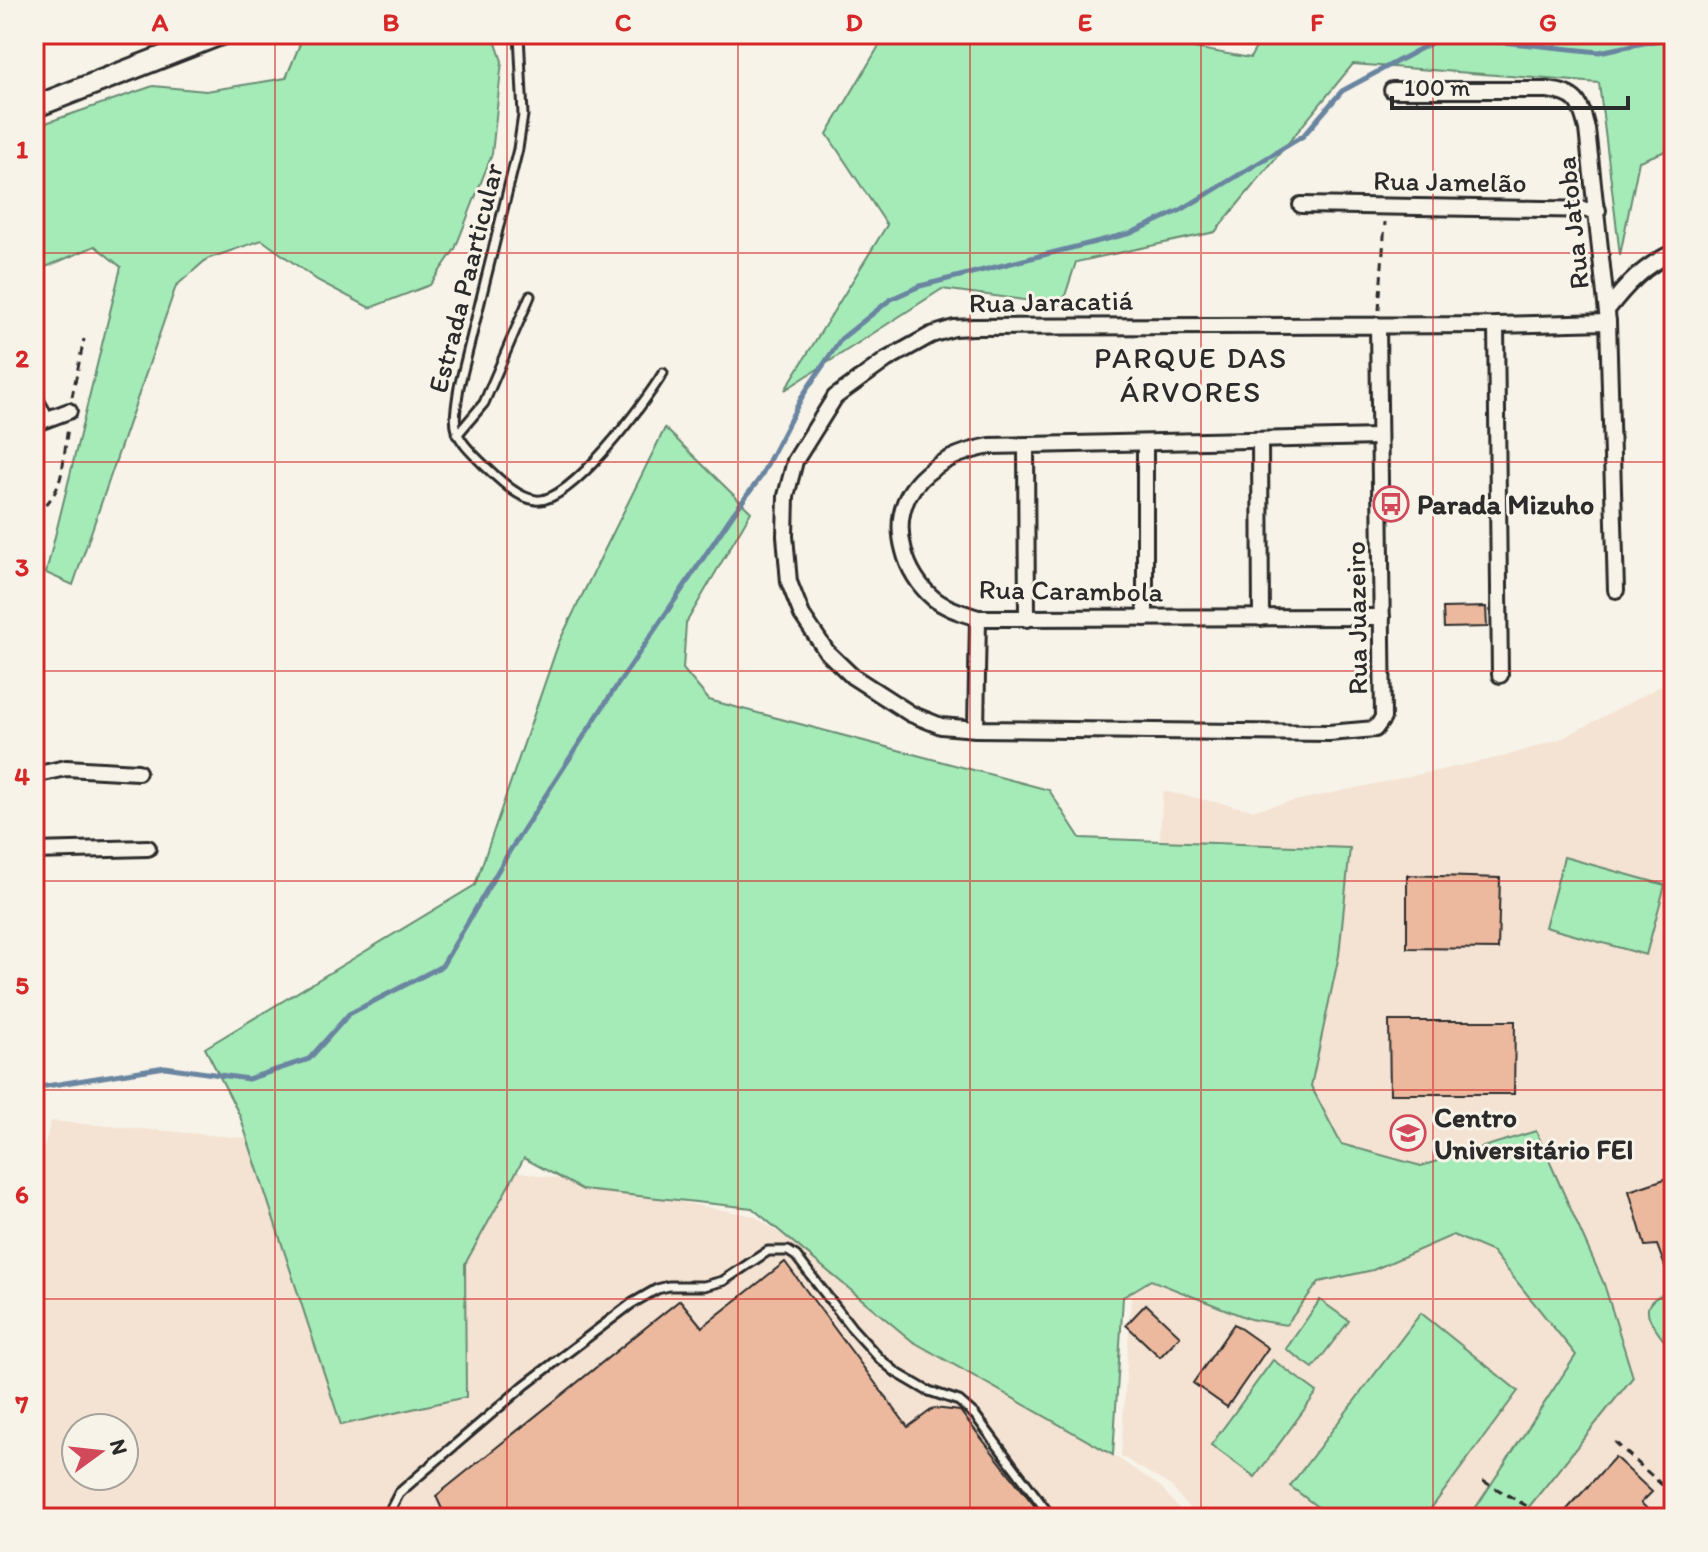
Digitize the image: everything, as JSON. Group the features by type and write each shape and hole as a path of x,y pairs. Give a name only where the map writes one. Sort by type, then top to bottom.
{"street":[{"path":"34,107 221,34"},
{"name":"Rua Jatoba","path":"1392,90 1563,92 1578,102 1583,113 1598,210 1608,316 1616,590"},
{"name":"Rua Jamelão","path":"1301,205 1598,210"},
{"path":"1608,316 1627,283 1674,252"},
{"name":"Rua Jaracatiá","path":"1379,723 1329,733 976,729 941,726 911,714 852,676 827,652 802,615 789,582 785,536 786,496 795,461 835,397 860,377 913,344 954,328 1496,325 1608,316"},
{"name":"Rua Juazeiro","path":"1378,325 1382,617 1379,723"},
{"path":"1496,325 1500,675"},
{"path":"34,398 40,422 69,411"},
{"name":"Rua Carambola","path":"1379,437 990,446 950,457 934,467 910,494 900,520 905,554 920,583 944,605 978,618 1382,617"},
{"path":"1260,441 1261,618"},
{"path":"1145,444 1145,618"},
{"path":"1026,446 1027,619"},
{"path":"976,729 978,618"},
{"path":"34,775 66,768 138,772"},
{"path":"34,851 148,848"}],"lane":[{"name":"Estrada Paarticular","path":"519,34 523,115 518,149 459,387 454,426 457,435 481,462 516,492 538,501 549,499 571,484 616,437 663,373"},
{"path":"457,435 484,403 530,296"},
{"path":"386,1518 399,1493 525,1385 631,1304 657,1289 669,1286 715,1284 756,1258 778,1250 796,1256 880,1359 912,1383 959,1401 975,1415 1052,1518"}],"path":[{"path":"1378,325 1386,206"},
{"path":"34,513 52,500 59,488 69,411 84,339"},
{"path":"1615,1442 1674,1496"},
{"path":"1483,1481 1546,1517"}],"shaded area":[{"name":"Centro Universitário FEI","path":"1674,679 1674,1518 1197,1518 1171,1486 1121,1456 1163,791 1253,810 1506,756 1563,738"},
{"path":"51,1121 426,1154 754,1216 1161,1487 1186,1518 34,1518 34,1183"}],"green space":[{"path":"304,34 493,34 502,61 492,154 455,249 430,285 370,308 317,280 262,240 207,259 176,286 73,585 46,573 121,267 95,246 34,272 34,127 153,86 206,91 286,78"},
{"path":"886,34 1115,34 1250,58 1264,34 1674,34 1674,148 1639,161 1620,255 1599,83 1353,64 1215,232 1076,262 1062,305 942,289 785,390 887,225 827,134"},
{"path":"665,428 751,512 686,623 683,669 709,700 1049,790 1080,838 1350,848 1339,955 1311,1086 1341,1144 1421,1166 1536,1131 1604,1284 1633,1377 1520,1518 1469,1518 1576,1355 1493,1252 1453,1235 1373,1270 1319,1282 1286,1325 1250,1319 1151,1280 1123,1297 1113,1455 912,1341 752,1208 583,1190 524,1158 465,1264 466,1397 341,1425 240,1116 205,1048 475,885 559,642"},
{"path":"1564,857 1665,885 1646,955 1545,927"},
{"path":"1674,1291 1674,1351 1651,1322 1648,1307 1660,1296"},
{"path":"1320,1300 1349,1321 1313,1368 1286,1349"},
{"path":"1421,1313 1518,1391 1424,1518 1332,1518 1290,1486"},
{"path":"1273,1360 1317,1392 1255,1477 1211,1445"}],"building":[{"path":"1486,607 1487,627 1444,628 1443,608"},
{"path":"1407,875 1500,878 1498,949 1407,948"},
{"path":"1389,1021 1515,1021 1514,1094 1390,1094"},
{"path":"1674,1176 1673,1288 1657,1245 1645,1246 1629,1191"},
{"path":"785,1262 908,1427 934,1408 960,1411 1044,1518 446,1518 436,1496 680,1300 702,1327"},
{"path":"1146,1304 1180,1336 1160,1357 1126,1325"},
{"path":"1234,1324 1268,1348 1227,1407 1193,1383"},
{"path":"1615,1457 1652,1492 1641,1503 1657,1518 1559,1518"}],"waterway":[{"path":"34,1088 165,1067 248,1079 309,1059 349,1014 442,966 509,852 608,699 760,478 803,395 841,339 891,299 920,286 1131,233 1181,210 1303,136 1342,91 1444,36 1599,52 1674,37"}],"place":[{"name":"Parada Mizuho","path":"1391,504"},
{"name":"Centro Universitário FEI","path":"1408,1133"}],"district":[{"name":"PARQUE DAS ÁRVORES","path":"1191,374"}]}
